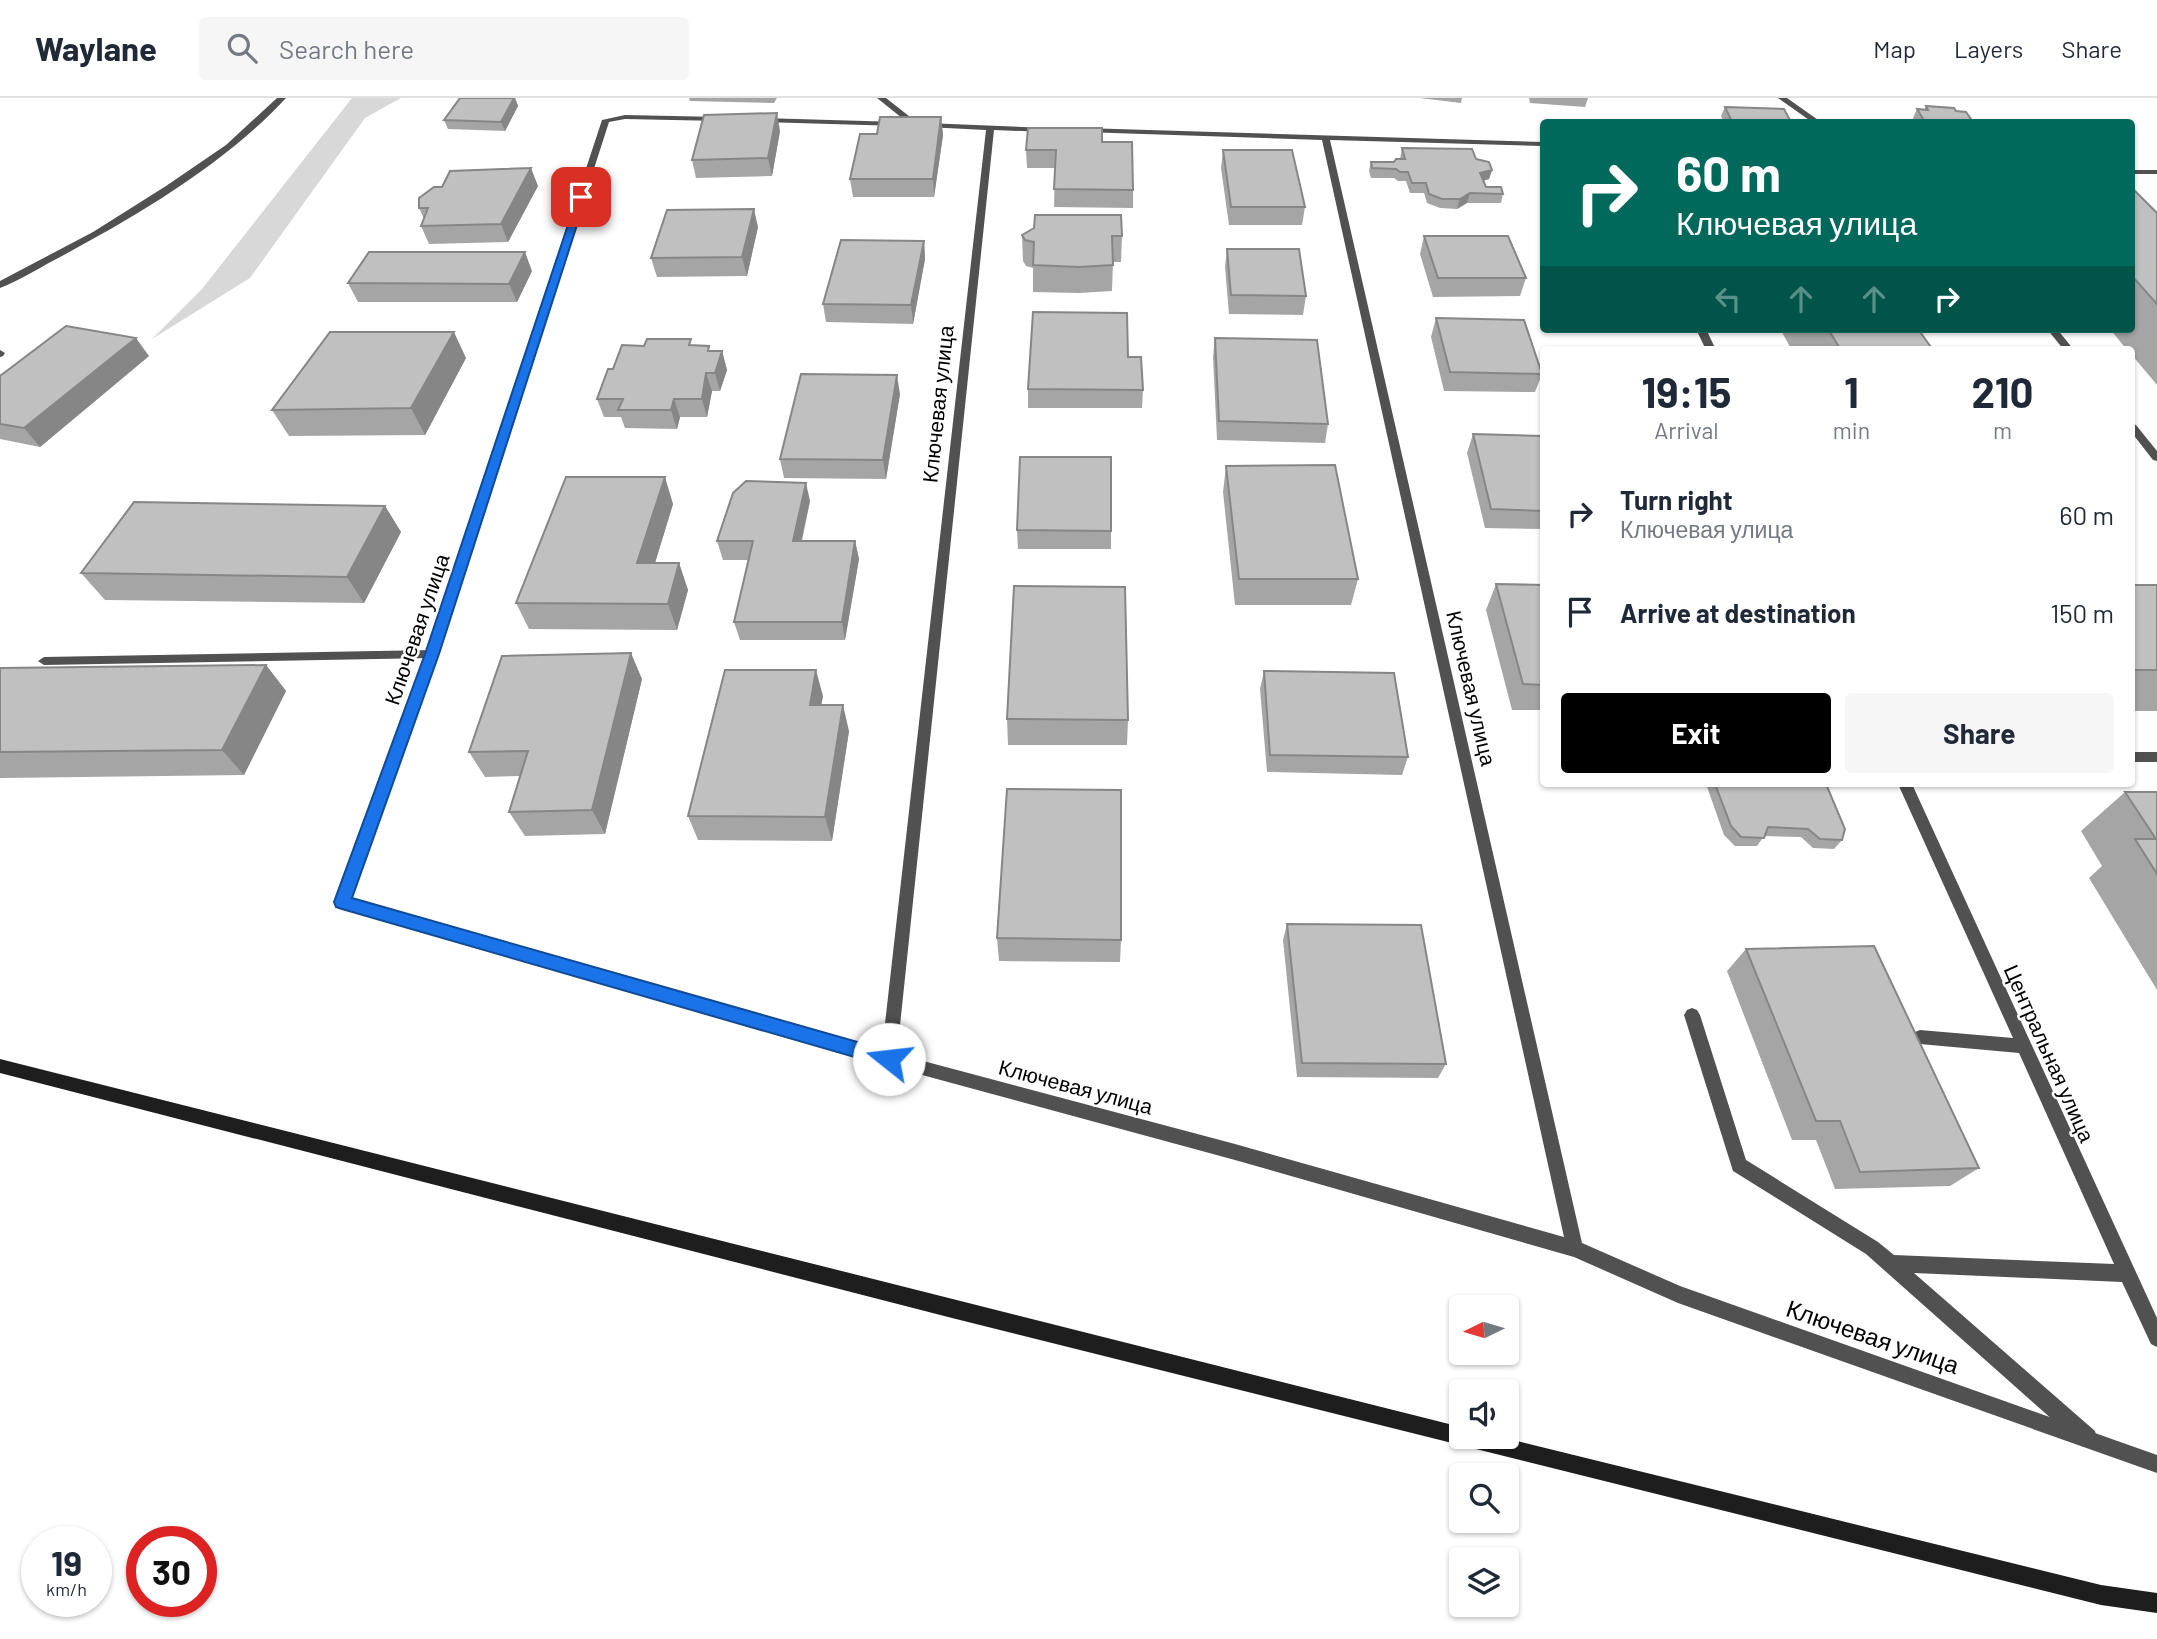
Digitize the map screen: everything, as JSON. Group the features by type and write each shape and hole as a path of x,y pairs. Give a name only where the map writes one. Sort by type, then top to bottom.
{"street":[{"path":"0,285 96,234 169,188 229,147 282,98"},
{"path":"881,98 915,124"},
{"path":"1782,98 1813,119"},
{"name":"Ключевая улица","path":"736,120 625,117 606,120 432,654 342,902 889,1059 1221,1148 1575,1249 1678,1294 2157,1464"},
{"path":"749,120 1056,130"},
{"name":"Ключевая улица","path":"889,1059 989,129"},
{"path":"1069,130 1540,144"},
{"name":"Ключевая улица","path":"1325,137 1575,1249"},
{"path":"2135,172 2157,172"},
{"path":"2135,430 2157,458"},
{"path":"44,661 432,654"},
{"path":"2135,757 2157,757"},
{"name":"Центральная улица","path":"1906,787 2157,1338"},
{"path":"1692,1015 1739,1165 1872,1248 2094,1443"},
{"path":"1920,1037 2024,1046"},
{"path":"0,1066 939,1306 1449,1433"},
{"path":"1891,1264 2126,1273"},
{"path":"1515,1449 2101,1595 2157,1603"}],"shaded area":[{"path":"352,98 401,98 365,118 250,278 152,339 202,289"}],"building":[{"path":"460,98 514,98 501,122 444,120"},
{"path":"1926,106 1954,108 1956,111 1966,112 1971,119 1923,119 1917,109 1928,110"},
{"path":"1725,107 1784,109 1789,119 1731,119"},
{"path":"777,113 768,158 692,160 704,115"},
{"path":"880,117 941,117 933,179 850,179 860,134 877,134"},
{"path":"1028,128 1102,128 1102,142 1132,142 1133,190 1054,189 1056,150 1026,150"},
{"path":"1402,148 1472,149 1476,159 1489,162 1492,170 1480,173 1486,187 1501,187 1503,194 1470,193 1460,199 1442,199 1429,194 1426,183 1412,183 1408,172 1372,168 1371,162 1405,159"},
{"path":"1223,150 1292,150 1305,207 1231,207"},
{"path":"531,168 501,224 421,226 428,208 419,208 419,198 434,187 442,187 450,171"},
{"path":"2135,191 2157,213 2157,304 2135,279"},
{"path":"754,209 742,257 651,258 667,210"},
{"path":"1035,215 1121,215 1122,236 1112,236 1113,265 1033,265 1034,242 1025,240 1022,235 1034,228"},
{"path":"1424,236 1508,236 1526,278 1438,278"},
{"path":"841,240 924,241 911,305 823,304"},
{"path":"1227,249 1299,249 1306,296 1231,295"},
{"path":"369,252 525,252 509,284 348,283"},
{"path":"1033,312 1127,313 1128,357 1141,357 1143,390 1028,389"},
{"path":"1436,318 1524,320 1540,374 1450,372"},
{"path":"66,326 136,338 24,428 0,424 0,376"},
{"path":"330,332 454,332 411,408 272,410"},
{"path":"1830,333 1921,333 1930,346 1839,346"},
{"path":"1215,338 1317,340 1328,424 1219,421"},
{"path":"647,339 691,339 689,345 709,346 708,351 722,351 715,373 706,373 702,399 674,399 671,410 618,410 623,399 597,399 608,369 613,369 622,345 644,346"},
{"path":"801,374 897,375 883,460 780,459"},
{"path":"1473,434 1540,436 1540,511 1491,509"},
{"path":"1020,457 1111,457 1111,531 1017,530"},
{"path":"1335,465 1358,579 1239,579 1226,466"},
{"path":"566,477 665,477 637,563 679,563 668,604 516,603"},
{"path":"746,481 806,483 793,541 855,541 842,622 734,622 753,541 717,541 733,493"},
{"path":"134,502 385,506 347,577 81,573"},
{"path":"1496,584 1540,585 1540,685 1523,684"},
{"path":"2135,585 2157,585 2157,670 2135,670"},
{"path":"1014,586 1125,587 1128,720 1007,719"},
{"path":"631,653 592,810 509,812 528,751 469,752 502,656"},
{"path":"266,665 222,750 0,752 0,668"},
{"path":"725,670 816,670 810,705 843,705 825,817 688,816"},
{"path":"1264,671 1394,673 1408,757 1270,755"},
{"path":"1716,787 1827,787 1845,829 1842,840 1820,839 1808,829 1768,827 1764,838 1741,837 1731,826"},
{"path":"1007,789 1121,790 1121,940 997,938"},
{"path":"2125,792 2157,792 2157,874 2135,839 2156,839"},
{"path":"1287,924 1421,925 1446,1064 1302,1063"},
{"path":"1874,946 1979,1168 1860,1172 1840,1121 1816,1121 1746,949"}],"route":[{"path":"581,197 432,654 342,902 889,1059"}]}
